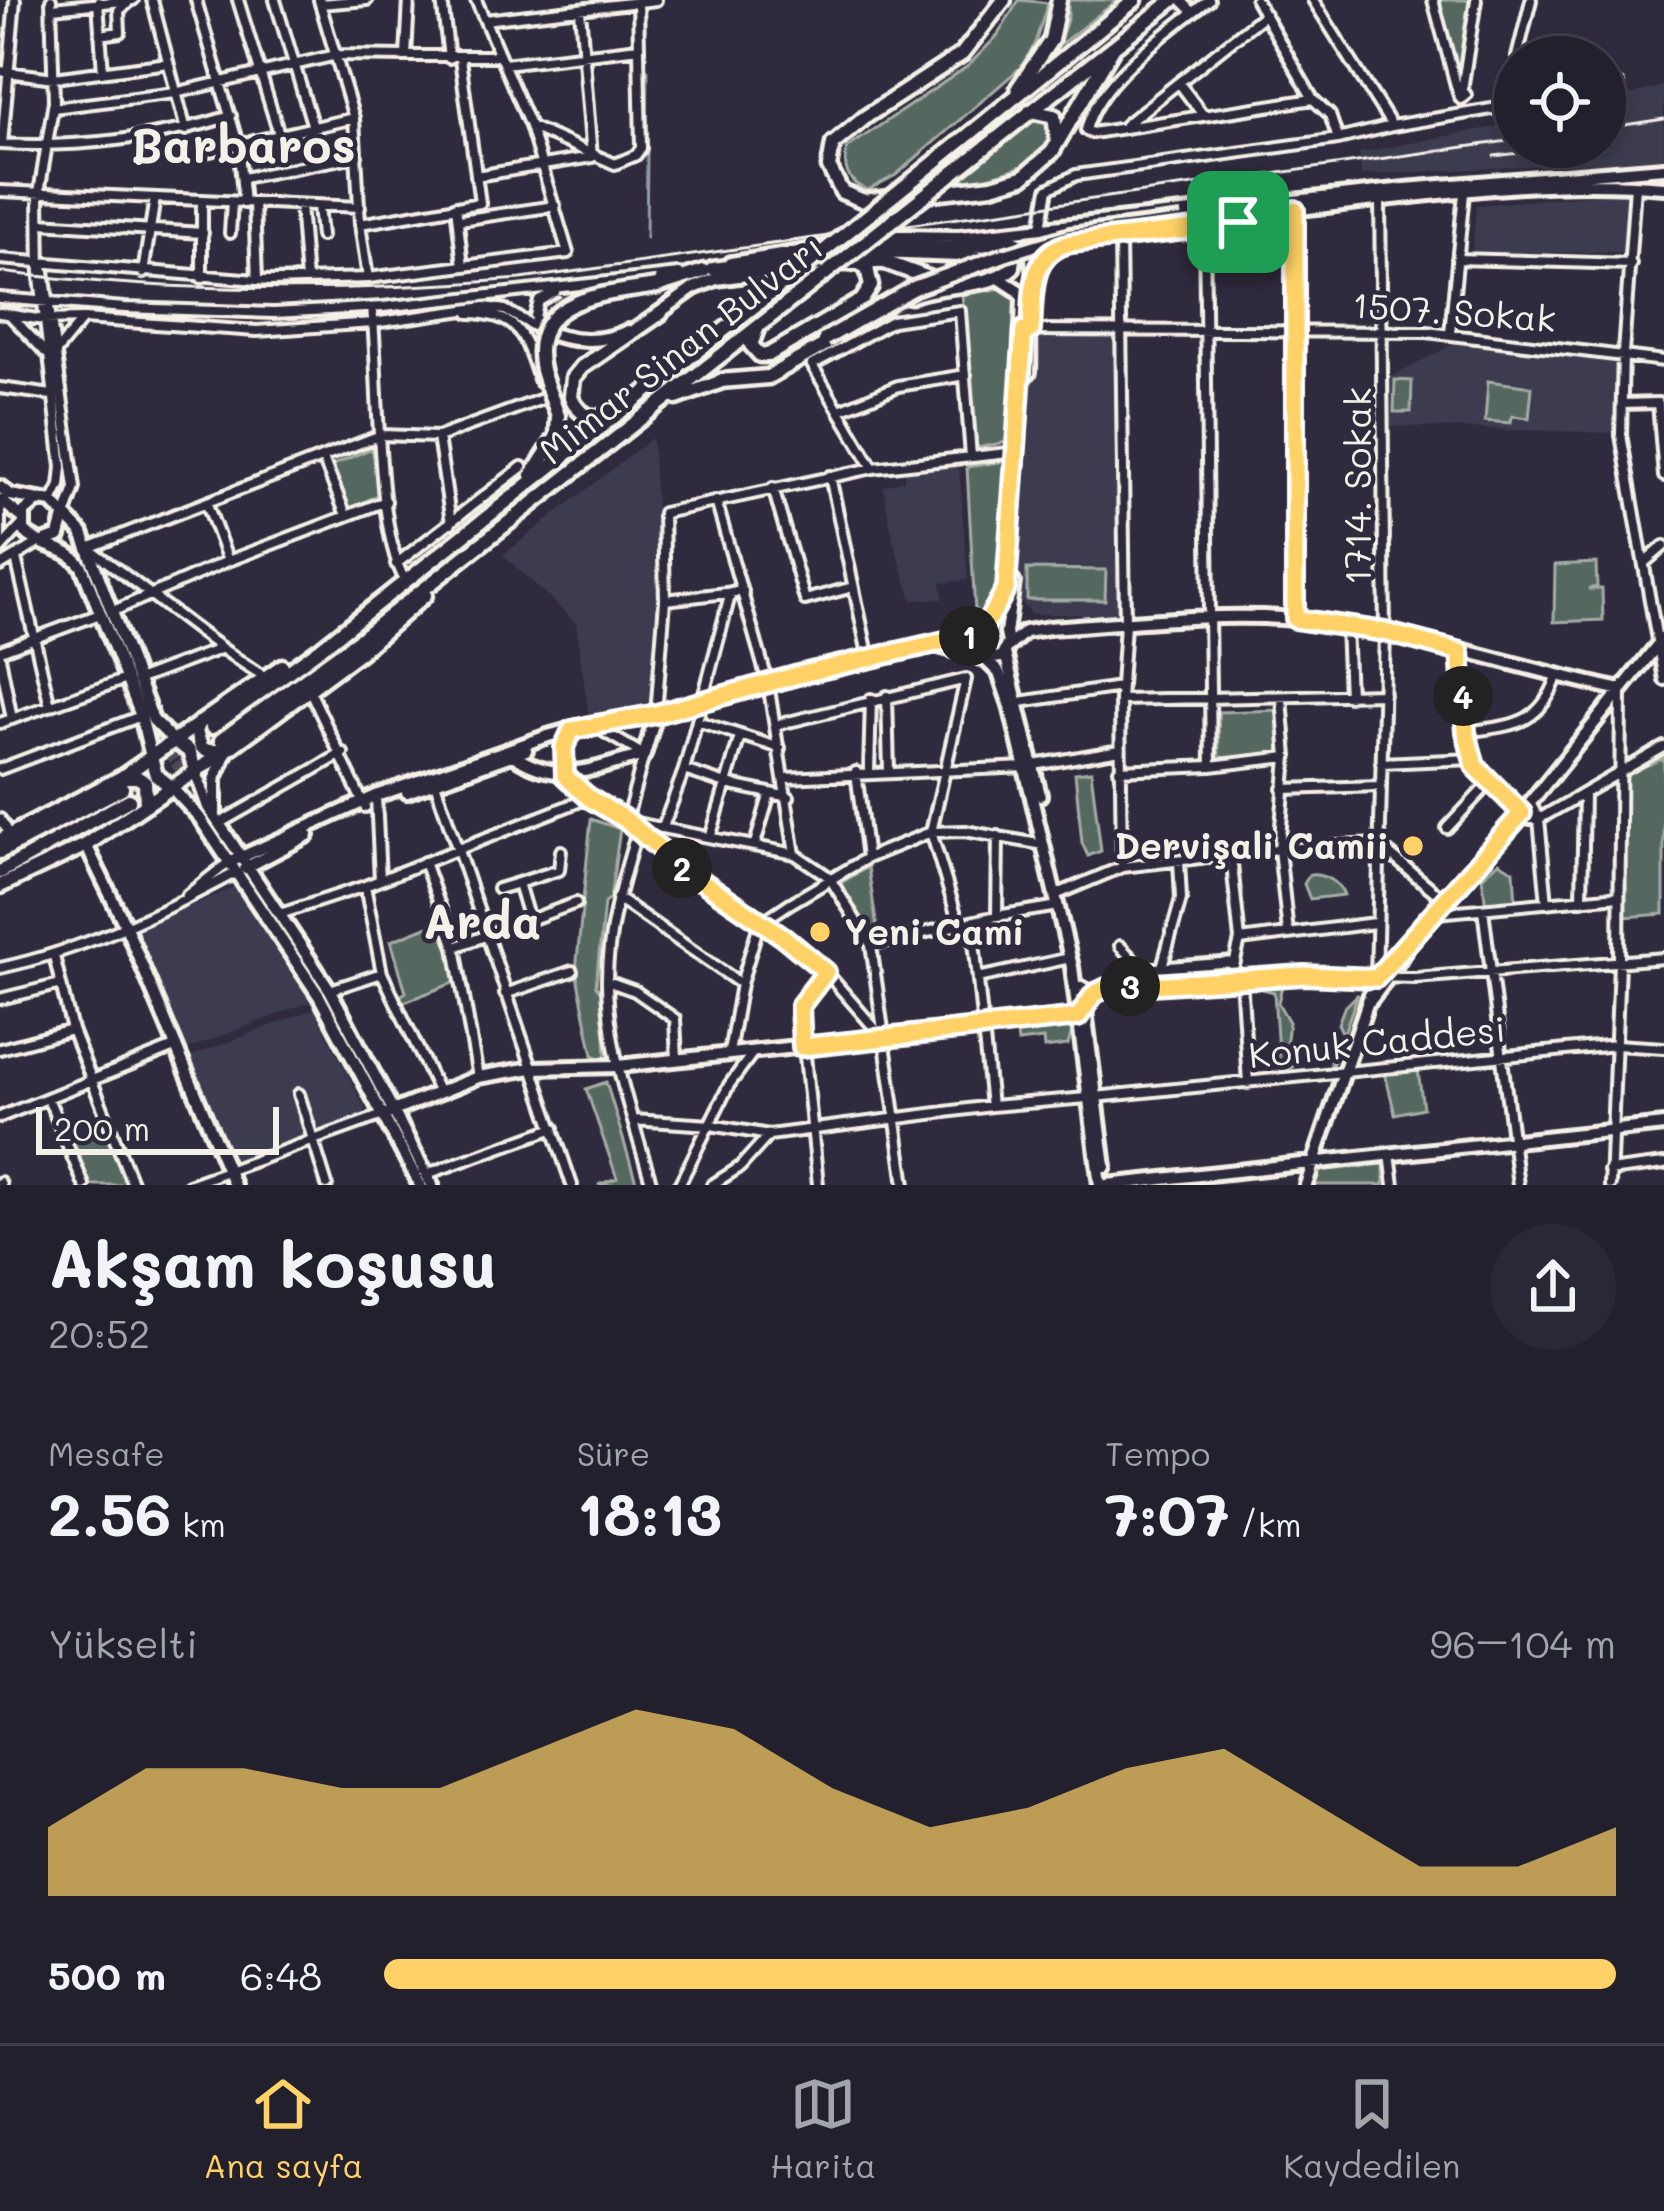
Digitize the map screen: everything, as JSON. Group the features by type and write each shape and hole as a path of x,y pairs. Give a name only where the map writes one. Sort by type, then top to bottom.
{"highway":[{"path":"1004,0 962,54 841,135 830,151 832,177 842,192 857,201 954,192 1015,180 1032,171 1052,152 1113,48"},
{"path":"998,112 1051,40 1059,0"},
{"path":"224,745 207,751 196,731 321,648 1135,0"},
{"name":"Mimar Sinan Bulvarı","path":"224,745 1177,0"},
{"path":"1030,111 1054,116 1057,134 1052,152"},
{"path":"511,498 544,460 557,436 558,416 542,369 542,346 548,325 572,303 709,270 894,245 956,248 1023,243 1032,250 1035,273"},
{"path":"720,381 768,377 916,293 999,278 1012,267 1013,253 1003,245 989,245"},
{"path":"653,409 706,384 752,374 914,288 1004,255"},
{"path":"837,262 884,262 925,279 959,283"},
{"path":"758,327 752,345 760,355 768,356 862,300 871,286 866,268 837,262"},
{"path":"621,411 595,418 584,415 571,397 573,378 661,313"},
{"path":"0,886 86,845 146,806 224,745 310,691 413,608 446,572"},
{"path":"0,852 124,788 173,740 206,724 374,594 405,580"},
{"path":"173,740 189,752 195,770"},
{"path":"151,757 156,775 170,786"},
{"path":"0,872 137,776 145,782 146,806"},
{"path":"2,829 124,788"}],"main road":[{"path":"709,270 744,258 898,236 959,237 1405,189 1664,168"},
{"path":"538,329 565,339 602,340 716,280 878,253 972,259 1070,236 1380,200 1635,184 1664,187"},
{"path":"1082,1012 1030,766 1000,673 974,649 980,630 1006,589 1035,273 1057,246 1204,228 1276,212"},
{"path":"999,278 1023,298 1028,330 1006,651 1020,702 1045,846 1082,986 1091,1097 1105,1185 1664,1125"},
{"path":"0,488 10,495 52,502 73,521 88,548 132,680 151,757"},
{"path":"0,500 22,521 28,536 74,556 107,613"},
{"path":"22,521 28,507 38,501"},
{"path":"40,542 59,536 64,517"},
{"path":"936,646 991,660 1031,630 1212,618 1295,619 1385,632 1621,690"},
{"path":"238,865 370,801 486,755 591,724 656,714 768,683 936,646 994,625 1006,633"},
{"path":"1380,978 1531,814 1662,640"},
{"path":"132,680 153,720 173,740"},
{"path":"513,755 530,767 565,776 644,755 656,714"},
{"path":"370,801 435,783 572,730"},
{"path":"218,819 213,791 224,745"},
{"path":"195,770 202,796 238,865 324,992"},
{"path":"170,786 280,914 426,1182"},
{"path":"86,845 126,927 234,1185"},
{"path":"1306,1185 1370,1000 1400,948 1406,947"},
{"path":"388,1114 478,1077 532,1068 618,1066 885,1040 1082,1012"},
{"path":"1286,1165 1298,1170 1306,1185"}],"street":[{"path":"16,0 4,71 1,144 47,146 187,130 231,116"},
{"path":"64,517 76,488 51,354 39,193 53,109 51,4 132,0"},
{"path":"100,35 120,32 119,10 132,0"},
{"path":"152,0 187,130"},
{"path":"196,0 238,144 257,280"},
{"path":"238,0 279,134"},
{"path":"275,0 313,127"},
{"path":"367,0 319,2 355,118 360,224 368,278"},
{"path":"406,56 409,0"},
{"path":"442,0 449,58"},
{"path":"0,259 202,278 306,280 368,278 568,253 530,126 476,0"},
{"path":"485,20 656,0"},
{"path":"1177,0 1193,12"},
{"path":"1256,0 1313,99 1330,115 1338,139"},
{"path":"1313,0 1393,126"},
{"path":"1433,0 1467,110"},
{"path":"1461,94 1476,0"},
{"path":"1520,36 1531,0"},
{"path":"1205,1 1111,83 1089,116 1086,130 1313,99"},
{"path":"530,126 615,164 624,163 641,148 638,2"},
{"path":"98,3 103,72"},
{"path":"580,10 592,157"},
{"path":"1121,128 1265,14"},
{"path":"53,109 223,84 336,55 502,60 639,48"},
{"path":"360,224 480,203 460,58"},
{"path":"4,71 54,78 168,63"},
{"path":"1179,83 1203,116"},
{"path":"1041,227 1048,189 1076,175 1338,139 1494,107"},
{"path":"188,156 355,118"},
{"path":"244,178 357,156"},
{"path":"476,176 592,157"},
{"path":"1635,184 1622,404 1626,471 1662,640 1664,680"},
{"path":"0,191 360,208"},
{"path":"1450,333 1464,193"},
{"path":"143,272 155,198"},
{"name":"1714. Sokak","path":"1380,200 1385,632 1375,923 1380,978"},
{"path":"202,201 202,278"},
{"path":"230,233 232,202"},
{"path":"300,205 306,280"},
{"path":"318,206 321,236"},
{"path":"456,206 463,266"},
{"path":"460,220 555,206"},
{"path":"1295,210 1295,619"},
{"path":"40,223 203,233"},
{"path":"1204,228 1211,766"},
{"path":"1120,238 1125,623 1120,687 1122,867"},
{"path":"1457,259 1631,263"},
{"path":"0,298 274,313 372,308 709,270"},
{"path":"538,329 539,302 568,286"},
{"path":"372,308 386,501 396,564 405,580"},
{"path":"4,314 257,331 496,308 538,329"},
{"path":"873,467 812,365 892,321 960,311 970,457"},
{"path":"456,313 496,314 516,327 526,343 553,425 544,460"},
{"path":"4,314 51,354"},
{"path":"52,502 62,467 51,354 83,319"},
{"name":"1507. Sokak","path":"1028,330 1450,333 1664,361"},
{"path":"840,410 898,386 966,375"},
{"path":"0,388 52,395"},
{"path":"88,548 381,435 438,437 545,398"},
{"path":"1622,404 1658,404 1664,476"},
{"path":"438,437 452,524"},
{"path":"656,714 665,599 663,513 873,467 1017,452"},
{"path":"323,459 346,515"},
{"path":"396,564 522,467"},
{"path":"830,476 869,659"},
{"path":"772,488 805,600 854,587"},
{"path":"12,718 0,654 386,501"},
{"path":"716,501 768,683 795,854"},
{"path":"207,504 228,561"},
{"path":"0,509 0,537"},
{"path":"0,549 22,521"},
{"path":"0,566 40,542"},
{"path":"1644,563 1664,545"},
{"path":"88,548 220,649 266,677"},
{"path":"16,558 50,706"},
{"path":"665,599 743,591"},
{"path":"663,827 684,770 731,592"},
{"path":"1346,626 1348,696"},
{"path":"0,724 220,649"},
{"path":"1460,652 1466,732 1473,759 1491,782 1531,814 1547,903"},
{"path":"1466,732 1526,720 1551,695 1557,676"},
{"path":"776,724 966,679 931,832 959,924"},
{"path":"1020,702 1120,687"},
{"path":"1610,1185 1619,963 1621,690"},
{"path":"310,691 370,801 380,880"},
{"path":"1120,700 1384,694"},
{"path":"887,695 889,771"},
{"path":"869,772 871,699"},
{"path":"1282,699 1287,758 1280,849 1288,933"},
{"path":"0,769 141,716"},
{"path":"697,721 780,748"},
{"path":"591,724 644,755 626,820"},
{"path":"572,730 564,747 565,776 759,924 785,938 826,972 885,1040"},
{"path":"711,835 740,736"},
{"path":"1531,814 1584,792 1664,747"},
{"path":"785,778 1030,766 1120,750"},
{"path":"218,819 343,753"},
{"path":"1119,770 1287,758"},
{"path":"1381,763 1473,759"},
{"path":"684,770 789,797"},
{"path":"856,772 867,858"},
{"path":"1447,828 1491,782"},
{"path":"435,783 572,1185"},
{"path":"1283,789 1380,786"},
{"path":"1582,900 1584,792"},
{"path":"755,844 770,794"},
{"path":"280,914 365,886 589,798"},
{"path":"626,820 795,854 829,878 871,945 905,1185"},
{"path":"637,831 617,898 607,981 618,1066 652,1185"},
{"path":"729,1053 741,984 759,924 829,878 931,832 965,831 1045,846"},
{"path":"997,916 998,836"},
{"path":"871,945 1059,900 1122,867 1280,849 1378,844 1446,902"},
{"path":"498,889 559,870 561,851"},
{"path":"1231,855 1240,940 1233,969 1241,977 1248,1083"},
{"path":"1162,967 1181,899 1179,861"},
{"path":"424,862 455,947 478,1077"},
{"path":"0,968 54,956 126,927 238,865"},
{"path":"518,884 529,920"},
{"path":"365,886 382,973 438,1091"},
{"path":"1435,914 1619,896"},
{"path":"617,898 741,984"},
{"path":"455,947 576,903"},
{"path":"1484,909 1517,1185"},
{"path":"972,922 991,1106"},
{"path":"1240,940 1375,923"},
{"path":"1120,946 1142,969 1235,962"},
{"path":"54,956 72,1030 133,1185"},
{"path":"978,978 1070,958"},
{"path":"1082,986 1241,977 1414,978 1664,958"},
{"path":"1399,960 1405,975 1414,978"},
{"path":"505,994 572,970"},
{"path":"818,1185 800,1006 826,972"},
{"path":"324,992 382,973"},
{"path":"607,981 635,992 675,1019 677,1060"},
{"path":"0,999 61,984"},
{"path":"1082,1012 1106,988"},
{"path":"0,1048 72,1030"},
{"name":"Konuk Caddesi","path":"633,1120 769,1135 991,1106 1616,1045 1664,1048"},
{"path":"0,1117 177,1046"},
{"path":"679,1185 729,1084 754,1051"},
{"path":"299,1094 327,1185"},
{"path":"48,1098 84,1185"},
{"path":"188,1185 388,1114"},
{"path":"426,1182 554,1128"},
{"path":"716,1184 769,1135"},
{"path":"1390,1154 1394,1185"},
{"path":"1609,1171 1664,1164"}],"shaded area":[{"path":"1664,86 1664,159 1626,161 1626,96"},
{"path":"1494,127 1494,168 1361,175 1359,153"},
{"path":"1632,195 1627,252 1472,253 1476,205"},
{"path":"1033,334 1116,337 1118,614 1031,614 1015,582"},
{"path":"1459,341 1618,356 1615,433 1389,426 1390,378"},
{"path":"652,438 662,600 652,701 589,719 576,623 503,555"},
{"path":"959,466 968,580 941,583 943,599 912,600 893,540 883,486 904,480 904,473"},
{"path":"236,886 274,934 315,1000 186,1050 138,929"},
{"path":"314,1009 364,1114 318,1132 300,1090 294,1087 306,1136 243,1160 229,1157 189,1057"}],"green space":[{"path":"1019,0 1048,3 1034,46 1020,68 896,175 868,190 856,184 846,168 847,148 968,66 997,36"},
{"path":"1068,0 1118,0 1058,46 1068,17"},
{"path":"1440,0 1469,0 1457,77"},
{"path":"1037,118 1048,121 1049,136 1034,159 1003,173 957,182"},
{"path":"1002,288 1017,294 1018,303 1011,441 977,448 962,295"},
{"path":"1395,380 1412,381 1411,412 1394,412"},
{"path":"1488,381 1532,387 1529,418 1512,416 1511,423 1485,421"},
{"path":"372,448 380,494 350,509 333,465"},
{"path":"1005,461 997,588 980,615 975,613 967,467"},
{"path":"1596,563 1597,587 1588,589 1602,589 1603,620 1554,622 1555,565"},
{"path":"1027,569 1106,570 1105,600 1027,600"},
{"path":"1280,710 1281,756 1219,758 1218,712"},
{"path":"1664,758 1664,914 1625,917 1626,775"},
{"path":"1091,771 1101,851 1088,856 1082,843 1075,773"},
{"path":"591,819 620,829 610,899 604,903 596,986 602,993 606,1055 600,1058 593,1055 576,971"},
{"path":"1499,862 1514,871 1516,903 1486,907 1482,877"},
{"path":"868,867 878,935 875,937 839,884"},
{"path":"1309,875 1330,879 1344,895 1310,899 1304,884"},
{"path":"436,923 450,949 458,981 402,1003 399,997 406,992 391,941"},
{"path":"1262,979 1283,981 1278,1003 1289,1022 1285,1055 1294,1066 1284,1071 1279,1068 1274,992 1258,988"},
{"path":"1358,994 1331,1069 1330,1052 1343,1034 1338,1024 1344,1008"},
{"path":"1074,1023 1068,1045 1044,1048 1043,1039 1018,1042 1016,1029"},
{"path":"1418,1070 1423,1108 1395,1114 1385,1073"},
{"path":"606,1082 637,1185 598,1185 617,1178 586,1089"},
{"path":"105,1130 127,1185 88,1185 71,1143"},
{"path":"1384,1163 1384,1185 1313,1185 1317,1171"}],"waterway":[{"path":"646,238 648,70"}],"tunnel":[{"path":"122,788 212,727"},
{"path":"129,800 221,740"}],"railway":[{"path":"1626,125 1664,119"},
{"path":"0,272 260,289 521,279 1494,143"}],"place":[{"name":"Dervişali Camii","path":"1413,846"},
{"name":"Yeni Cami","path":"820,932"}],"district":[{"name":"Barbaros","path":"243,146"},
{"name":"Arda","path":"482,922"}],"route":[{"path":"1295,210 1295,619 1385,632 1460,652 1466,732 1475,766 1522,813 1376,978 1304,975 1106,988 1094,994 1078,1017 802,1047 800,1006 826,972 565,776 564,747 572,730 656,714 975,634 985,626 1006,589 1024,330 1031,330 1035,273 1042,260 1050,250 1071,243 1238,222 1295,210"}]}
